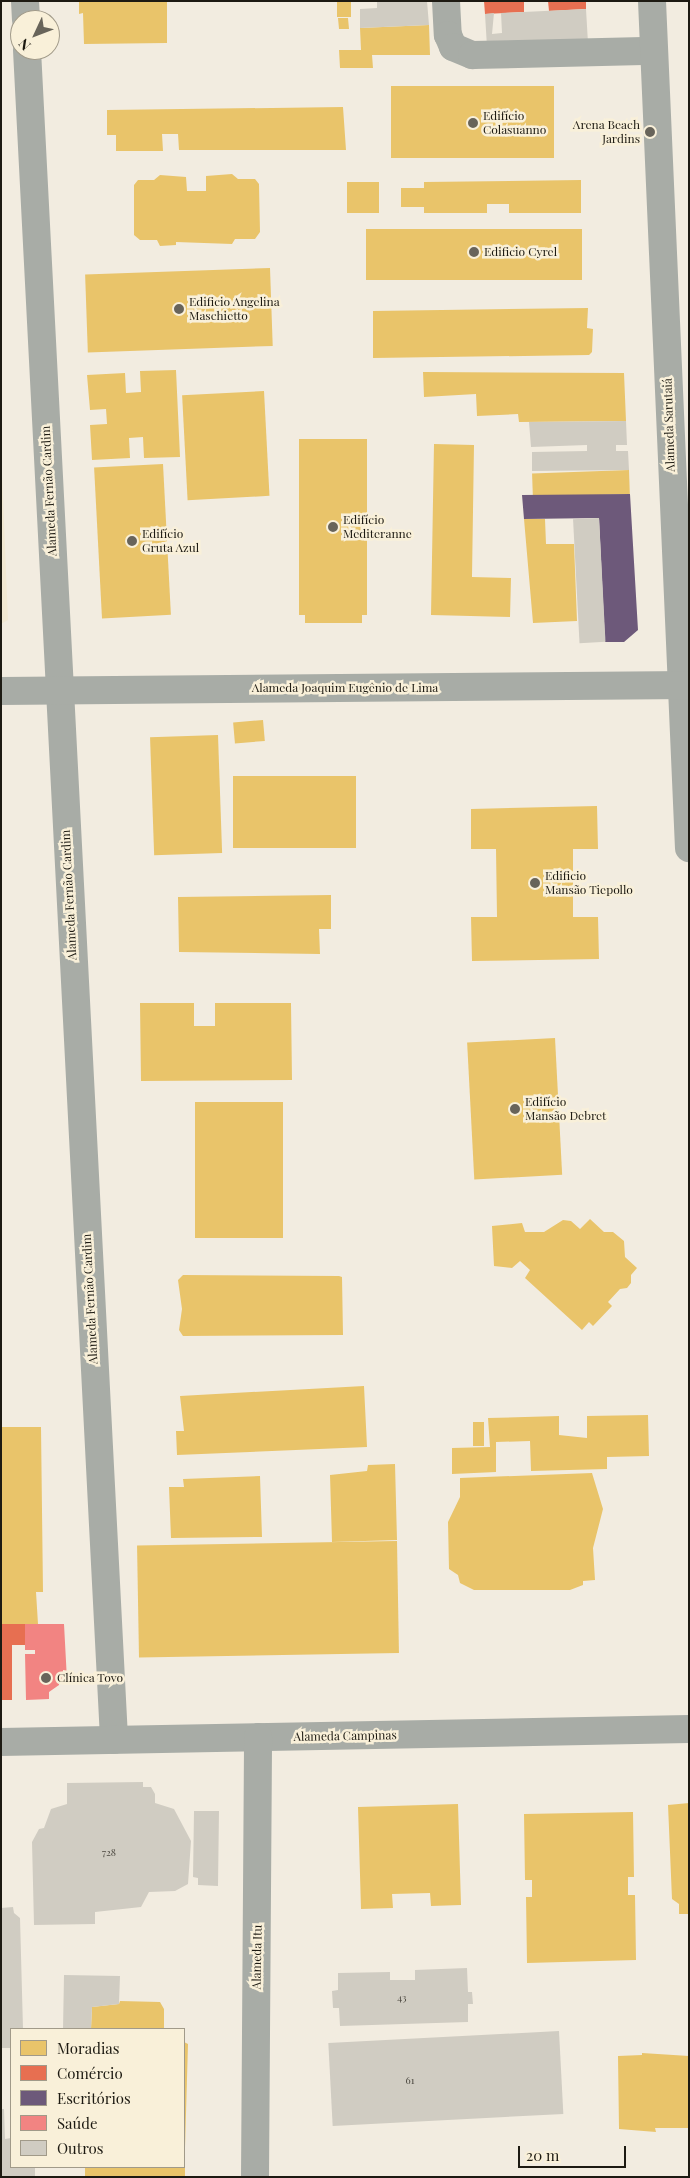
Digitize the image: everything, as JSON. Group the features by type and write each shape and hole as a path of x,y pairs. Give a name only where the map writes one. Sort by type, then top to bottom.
{"street":[{"path":"446,1 448,35 453,47 472,55 654,52"},
{"name":"Alameda Sarutaiá","path":"652,1 684,685 689,848"},
{"name":"Alameda Fernão Cardim","path":"28,60 114,1740"},
{"name":"Alameda Joaquim Eugênio de Lima","path":"1,691 684,685"},
{"name":"Alameda Campinas","path":"1,1742 689,1729"},
{"name":"Alameda Itu","path":"255,2177 258,1738"}],"shaded area":[{"path":"1,447 8,620 1,624"}],"building: Moradias":[{"path":"79,1 167,1 167,43 84,44 83,13 79,14"},
{"path":"337,1 351,1 351,17 337,17"},
{"path":"338,18 348,18 349,29 339,29"},
{"path":"429,25 430,55 372,55 373,68 340,68 339,50 361,50 360,28"},
{"name":"Edifício Colasuanno","path":"391,86 554,86 554,158 391,158"},
{"path":"343,107 346,150 179,150 178,134 162,134 163,151 116,151 116,135 107,135 107,110"},
{"path":"232,174 238,179 255,179 259,184 260,232 255,239 235,239 232,244 176,242 176,245 160,246 157,240 140,240 134,235 134,185 138,180 154,180 160,175 186,177 187,191 206,191 206,176"},
{"path":"581,180 581,213 509,213 509,204 487,204 487,213 424,213 424,207 401,207 401,188 424,188 424,182"},
{"path":"347,182 379,182 379,213 347,213"},
{"name":"Edificio Cyrel","path":"366,229 582,229 582,280 366,280"},
{"name":"Edificio Angelina Maschietto","path":"270,268 273,346 88,352 85,274"},
{"path":"588,308 587,328 593,329 592,352 589,355 373,358 373,311"},
{"path":"176,370 180,457 144,458 143,437 129,438 130,458 92,460 90,425 107,424 106,409 90,410 87,375 125,373 126,393 141,392 140,371"},
{"path":"423,372 624,373 626,421 519,422 518,414 477,416 476,394 424,397"},
{"path":"264,391 269,496 188,500 182,395"},
{"name":"Edifício Mediteranne","path":"299,439 367,439 367,615 362,615 362,623 305,623 305,615 299,615"},
{"path":"434,444 474,445 472,577 511,578 510,617 431,615"},
{"name":"Edifício Gruta Azul","path":"163,464 171,615 102,618 94,468"},
{"path":"629,470 630,494 533,497 532,473"},
{"path":"524,519 545,519 546,544 574,544 577,621 533,623"},
{"path":"263,720 265,741 235,744 233,723"},
{"path":"218,735 222,853 154,855 150,737"},
{"path":"233,776 356,776 356,848 233,848"},
{"name":"Edificio Mansão Tiepollo","path":"597,806 598,849 573,849 573,917 598,917 599,959 472,961 471,917 497,917 496,849 471,849 471,809"},
{"path":"331,895 331,929 319,929 320,954 179,952 178,897"},
{"path":"140,1003 194,1003 194,1026 215,1026 215,1003 291,1003 292,1080 141,1081"},
{"name":"Edifício Mansão Debret","path":"555,1038 562,1175 474,1179 467,1043"},
{"path":"195,1102 283,1102 283,1238 195,1238"},
{"path":"590,1219 604,1232 613,1232 624,1241 625,1257 637,1268 631,1275 631,1283 627,1288 620,1289 608,1302 612,1306 593,1326 589,1322 582,1330 525,1278 530,1270 520,1261 512,1268 494,1266 492,1226 522,1223 525,1232 544,1232 563,1220 571,1221 580,1229"},
{"path":"183,1275 342,1277 343,1335 183,1336 179,1330 182,1309 178,1280"},
{"path":"364,1386 367,1447 177,1455 176,1431 184,1431 180,1396"},
{"path":"648,1415 649,1456 607,1457 607,1469 531,1471 530,1441 496,1442 496,1472 452,1474 452,1448 490,1447 488,1418 559,1416 559,1435 587,1438 587,1416"},
{"path":"473,1422 484,1422 484,1446 473,1446"},
{"path":"1,1427 41,1427 43,1592 36,1592 38,1624 1,1624"},
{"path":"395,1464 397,1540 332,1542 330,1475 367,1471 368,1465"},
{"path":"592,1473 603,1509 593,1548 595,1580 583,1581 583,1585 570,1590 474,1590 460,1583 458,1575 449,1569 448,1522 460,1497 460,1478"},
{"path":"260,1476 262,1537 171,1538 169,1487 184,1487 183,1479"},
{"path":"397,1541 399,1653 139,1658 137,1546"},
{"path":"689,1803 689,1914 679,1914 679,1904 672,1899 668,1805"},
{"path":"458,1804 461,1905 431,1906 430,1893 392,1894 393,1908 361,1909 358,1807"},
{"path":"633,1812 634,1877 628,1877 628,1895 635,1895 636,1960 527,1963 526,1897 532,1897 532,1880 525,1880 524,1814"},
{"path":"120,2001 160,2002 164,2009 164,2028 91,2028 92,2007 119,2004"},
{"path":"185,2042 188,2044 185,2148"},
{"path":"642,2053 689,2056 689,2128 655,2128 656,2132 619,2129 618,2056 642,2055"},
{"path":"85,2168 185,2168 185,2177 85,2177"}],"building: Comércio":[{"path":"484,1 524,1 524,12 485,14"},
{"path":"548,1 586,1 586,9 549,11"},
{"path":"1,1624 25,1624 25,1645 12,1645 12,1700 1,1700"}],"building: Escritórios":[{"path":"630,494 638,630 624,642 605,642 599,518 524,519 522,495"}],"building: Saúde":[{"path":"25,1624 64,1624 67,1680 59,1680 59,1685 49,1692 49,1699 26,1700 25,1654 35,1654 35,1650 25,1650"}],"building: Outros":[{"path":"427,1 429,25 360,28 360,9 377,8 377,2"},
{"path":"586,9 588,43 487,47 485,14 494,13 492,34 502,33 501,13"},
{"path":"626,421 627,445 616,445 616,451 628,451 629,470 532,471 532,452 587,451 587,445 531,447 529,422"},
{"path":"599,518 605,642 580,643 573,519"},
{"path":"143,1782 143,1787 151,1787 155,1794 155,1803 174,1809 191,1841 188,1884 175,1891 149,1892 141,1907 95,1912 95,1924 34,1925 32,1842 39,1829 44,1828 51,1809 67,1804 67,1783"},
{"path":"194,1811 219,1811 218,1886 198,1885 198,1878 193,1877"},
{"path":"13,1907 14,1913 20,1918 23,2028 10,2028 10,2048 1,2048 1,1908"},
{"path":"467,1968 468,1992 472,1992 473,2004 468,2004 468,2022 340,2026 339,2008 333,2008 332,1991 338,1990 338,1973 390,1972 390,1980 415,1980 415,1970"},
{"path":"64,1975 120,1976 119,2004 92,2007 91,2028 63,2028"},
{"path":"559,2031 563,2114 333,2126 328,2043"},
{"path":"1,2109 4,2109 5,2139 10,2138 10,2168 35,2168 35,2177 1,2177"}],"place":[{"name":"Edifício Colasuanno","path":"473,123"},
{"name":"Arena Beach Jardins","path":"650,132"},
{"name":"Edificio Cyrel","path":"474,252"},
{"name":"Edificio Angelina Maschietto","path":"179,309"},
{"name":"Edifício Mediteranne","path":"333,527"},
{"name":"Edifício Gruta Azul","path":"132,541"},
{"name":"Edificio Mansão Tiepollo","path":"535,883"},
{"name":"Edifício Mansão Debret","path":"515,1109"},
{"name":"Clínica Tovo","path":"46,1678"}]}
